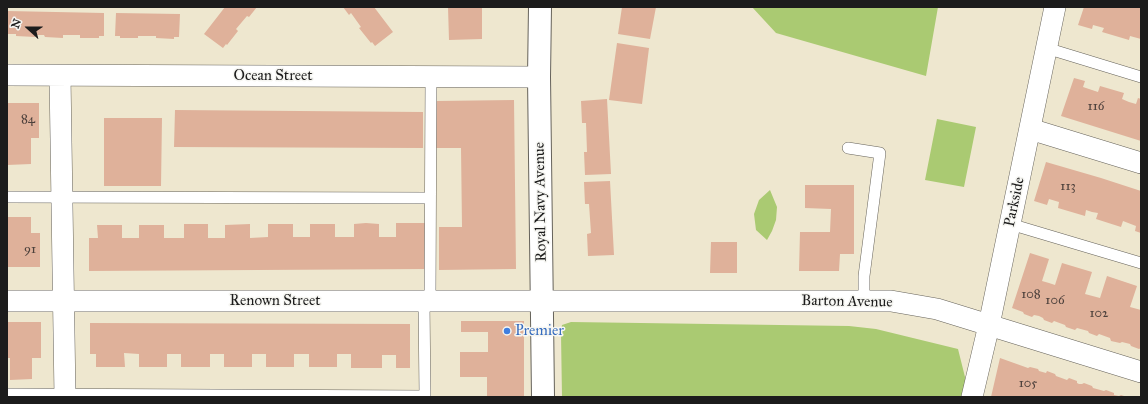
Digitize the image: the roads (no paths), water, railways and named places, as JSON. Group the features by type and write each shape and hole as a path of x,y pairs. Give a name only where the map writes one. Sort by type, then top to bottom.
{"street":[{"name":"Royal Navy Avenue","path":"540,7 539,77 543,397"},
{"name":"Parkside","path":"972,397 989,325 1055,7"},
{"name":"Ocean Street","path":"7,75 539,77"},
{"path":"60,76 65,395"},
{"path":"1030,129 1141,163"},
{"name":"Renown Street","path":"7,301 542,301"},
{"name":"Barton Avenue","path":"542,301 891,301 936,309 1141,372"}],"lane":[{"path":"1046,48 1141,77"},
{"path":"7,394 425,396 430,198 431,77"},
{"path":"848,148 880,153 864,276 864,301"},
{"path":"7,197 430,198"},
{"path":"1010,224 1141,263"}],"place":[{"name":"Premier","path":"507,331"}]}
